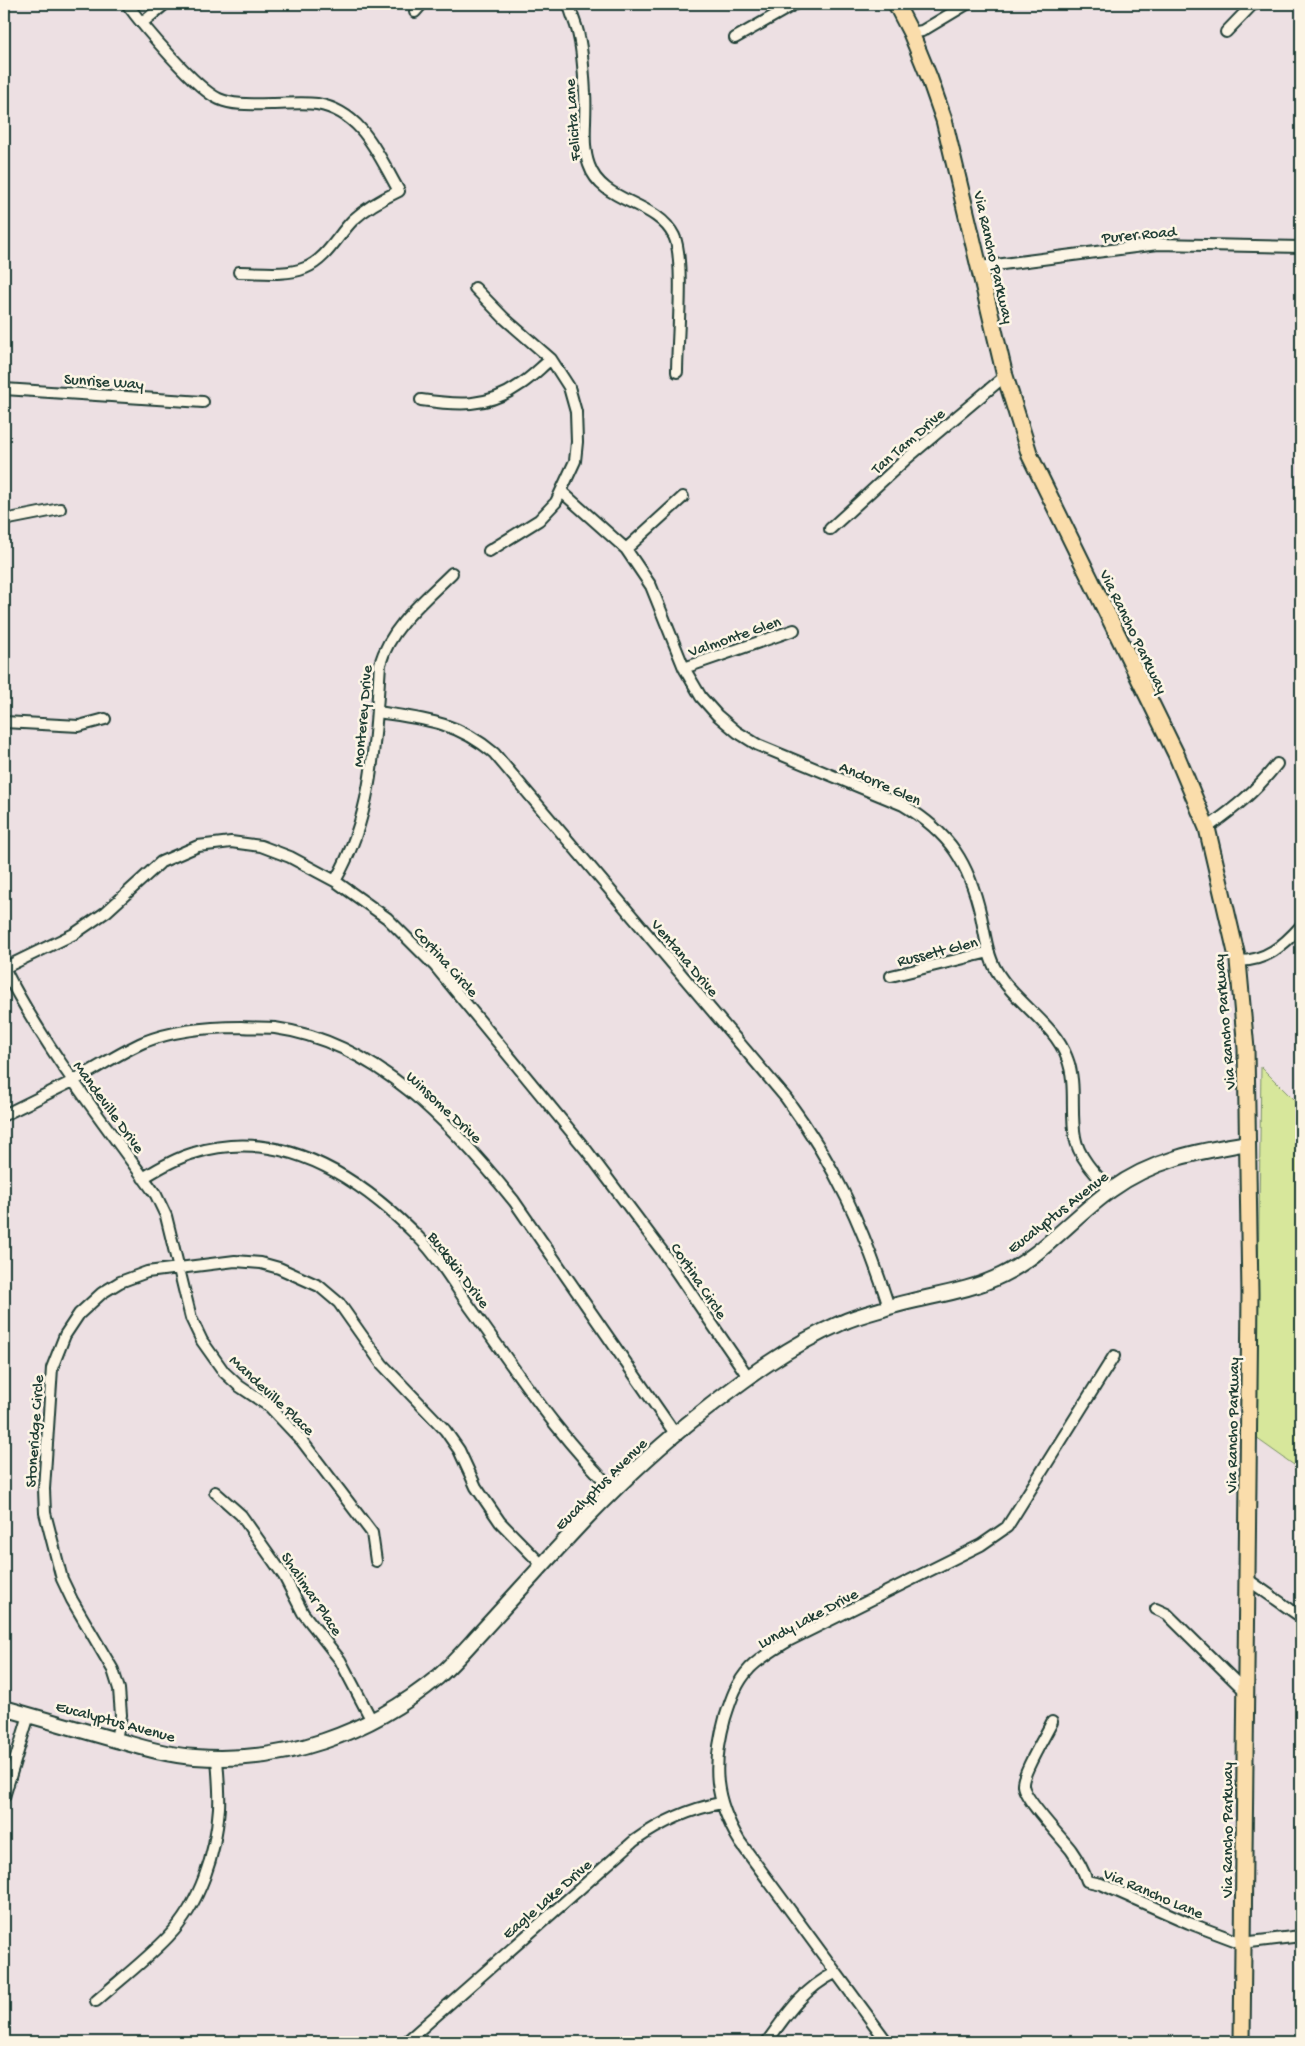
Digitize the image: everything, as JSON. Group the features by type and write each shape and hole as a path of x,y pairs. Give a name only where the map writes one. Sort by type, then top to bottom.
{"main road":[{"name":"Via Rancho Parkway","path":"896,4 911,33 944,120 1005,376 1030,456 1176,754 1207,828 1238,961 1246,1048 1250,1304 1242,2042"}],"street":[{"path":"127,4 200,86 218,99 239,104 315,104 332,108 347,115 362,129 399,191 374,203 354,219 322,256 305,268 287,272 239,272"},
{"path":"142,23 165,4"},
{"name":"Felicita Lane","path":"569,4 579,36 585,94 586,155 588,165 594,178 603,187 661,218 675,236 680,256 677,372"},
{"path":"736,38 795,4"},
{"path":"911,33 922,31 967,4"},
{"path":"1226,32 1253,4"},
{"name":"Purer Road","path":"980,267 1158,244 1301,246"},
{"path":"475,288 504,318 551,358 569,387 576,412 577,442 575,461 556,502 539,520 488,551"},
{"path":"421,400 456,405 490,400 518,387 551,358"},
{"name":"Tan Tam Drive","path":"830,528 905,460 1005,376"},
{"name":"Sunrise Way","path":"4,389 203,402"},
{"name":"Andorre Glen","path":"562,492 626,549 651,586 684,668 701,697 717,715 758,746 903,805 922,816 947,839 966,867 977,896 989,952 996,970 1011,990 1054,1035 1064,1050 1069,1062 1075,1139 1091,1168 1110,1190"},
{"path":"626,549 683,497"},
{"path":"4,520 60,509"},
{"name":"Monterey Drive","path":"335,881 346,863 362,820 371,776 380,664 384,650 400,625 452,573"},
{"name":"Valmonte Glen","path":"684,668 794,630"},
{"name":"Ventana Drive","path":"376,712 429,720 452,726 481,742 494,753 786,1098 805,1124 827,1158 852,1207 873,1256 889,1307"},
{"path":"4,722 79,726 105,719"},
{"path":"1207,828 1244,801 1277,764"},
{"name":"Cortina Circle","path":"4,968 74,934 106,912 161,862 198,846 231,842 260,846 290,857 335,881 388,918 435,966 588,1151 662,1251 748,1378"},
{"path":"1238,961 1253,961 1266,955 1290,938 1301,926"},
{"name":"Russett Glen","path":"892,976 989,952"},
{"name":"Mandeville Drive","path":"4,968 19,998 56,1057 156,1195 166,1216 178,1267"},
{"name":"Winsome Drive","path":"4,1116 145,1042 180,1032 219,1027 275,1028 308,1036 345,1050 380,1069 411,1092 446,1123 490,1171 514,1201 676,1435"},
{"name":"Eucalyptus Avenue","path":"4,1708 148,1749 190,1757 238,1758 296,1750 334,1739 372,1721 408,1700 441,1674 634,1469 699,1414 790,1349 842,1322 889,1307 962,1291 1003,1275 1036,1253 1110,1190 1146,1168 1205,1150 1248,1143"},
{"name":"Buckskin Drive","path":"143,1178 165,1164 194,1153 223,1147 259,1146 301,1154 341,1173 375,1197 425,1244 562,1433 593,1470 615,1491"},
{"name":"Stoneridge Circle","path":"116,1739 121,1715 119,1689 113,1670 72,1600 62,1578 45,1513 44,1489 52,1368 68,1330 79,1314 102,1293 120,1282 148,1272 236,1261 261,1263 279,1268 319,1286 339,1303 382,1364 445,1430 459,1450 476,1487 500,1522 543,1566"},
{"name":"Mandeville Place","path":"178,1267 191,1318 202,1341 224,1372 239,1386 270,1407 302,1441 372,1533 376,1561"},
{"name":"Lundy Lake Drive","path":"887,2042 740,1842 729,1824 717,1784 718,1746 733,1691 750,1668 788,1641 981,1545 1008,1527 1114,1356"},
{"name":"Shalimar Place","path":"215,1492 241,1515 284,1576 303,1613 340,1660 372,1721"},
{"path":"1247,1579 1301,1617"},
{"path":"1156,1608 1167,1614 1245,1691"},
{"path":"4,1797 29,1715"},
{"name":"Via Rancho Lane","path":"1052,1722 1025,1775 1023,1786 1031,1800 1071,1850 1088,1880 1189,1923 1242,1942"},
{"path":"96,2001 169,1936 196,1899 209,1864 216,1832 219,1807 217,1758"},
{"name":"Eagle Lake Drive","path":"406,2042 634,1841 656,1825 699,1807 721,1802"},
{"path":"1242,1942 1301,1936"},
{"path":"767,2042 791,2008 803,1995 835,1973"}],"green space":[{"path":"1261,1067 1301,1107 1301,1470 1256,1438"}]}
